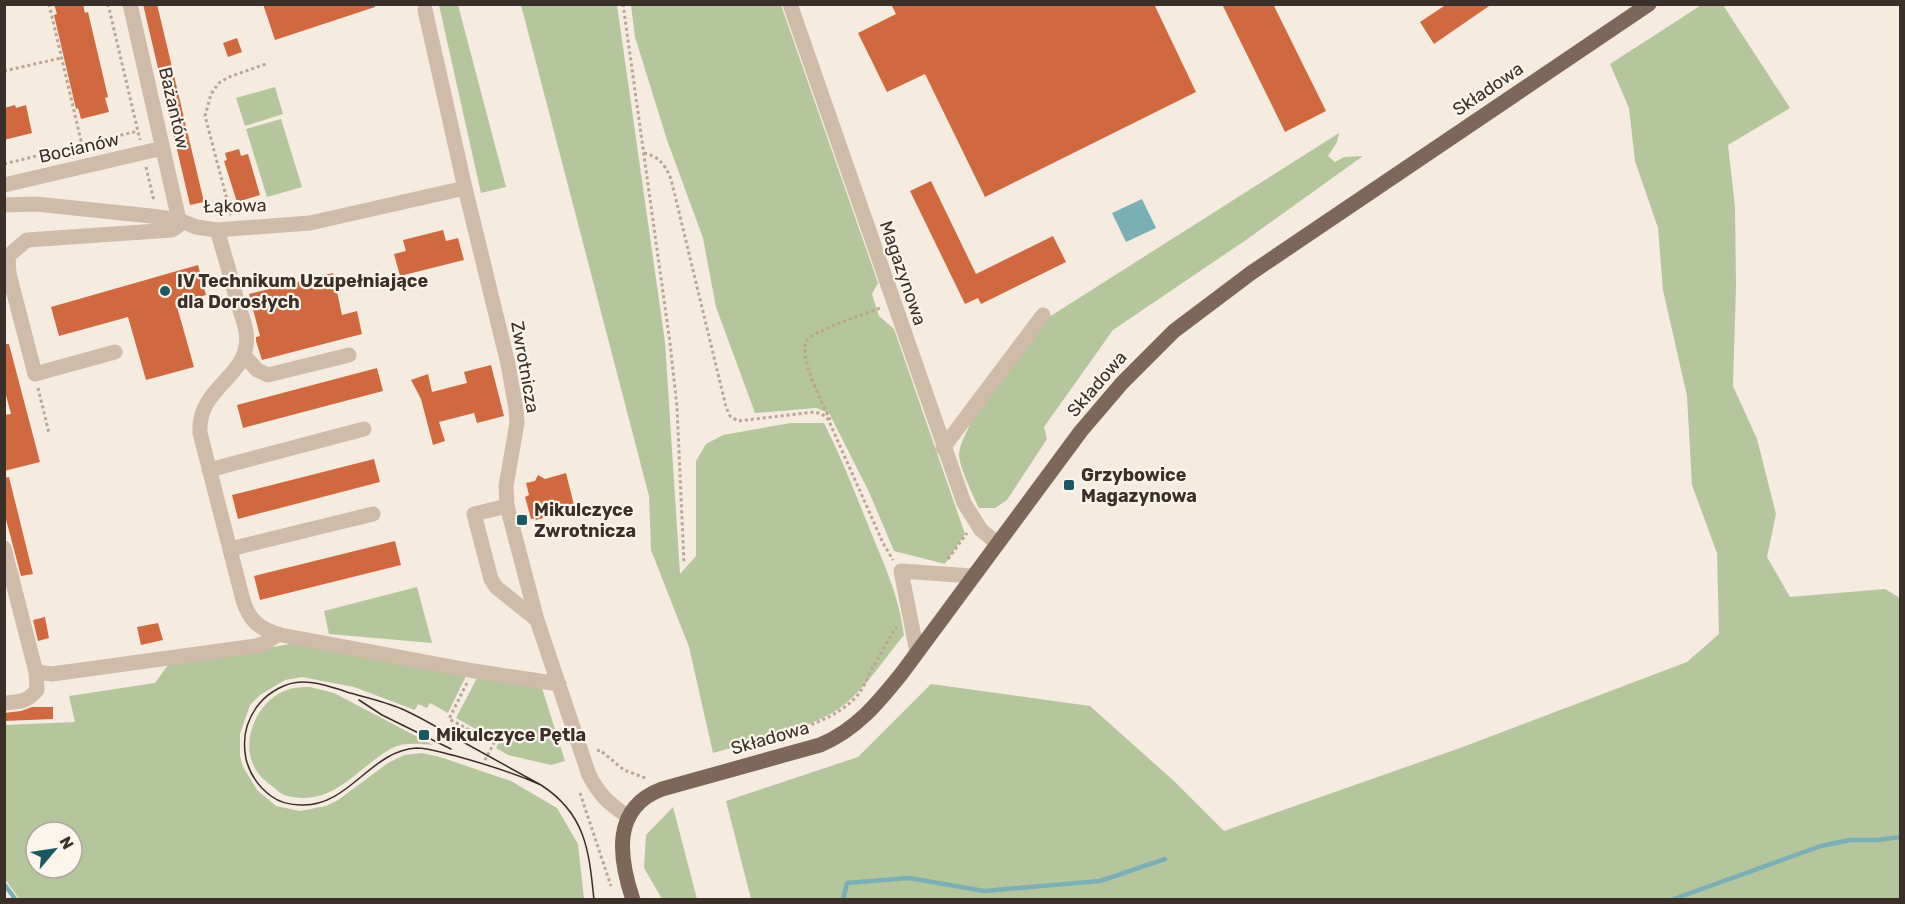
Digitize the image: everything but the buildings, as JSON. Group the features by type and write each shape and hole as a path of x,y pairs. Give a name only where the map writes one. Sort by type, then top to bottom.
{"main road":[{"name":"Składowa","path":"628,817 644,798 656,792 798,752 837,737 856,725 873,709 1107,400 1146,357 1188,320 1251,273 1649,4"},
{"path":"628,817 623,836 622,857 633,900"}],"street":[{"name":"Bażantów","path":"130,4 179,220"},
{"name":"Magazynowa","path":"790,4 964,503 975,522 997,543"},
{"name":"Zwrotnicza","path":"425,10 508,364 516,409 517,423 506,486 507,506 537,620 582,757 597,789 608,803 628,817"},
{"name":"Bocianów","path":"4,185 163,148"},
{"name":"Łąkowa","path":"4,205 36,204 158,217 217,230 310,223 465,188"},
{"path":"115,352 35,374 9,274 8,256 27,240 172,230 177,226 179,220"},
{"path":"217,230 247,338 244,355 207,402 199,425 246,610 256,624 278,634 474,671 559,684"},
{"path":"943,448 1043,315"},
{"path":"244,355 257,370 268,375 349,355"},
{"path":"209,470 364,429"},
{"path":"507,506 474,514 491,579 496,587 537,620"},
{"path":"230,549 373,514"},
{"path":"4,548 36,672 37,690 30,699 4,703"},
{"path":"917,652 901,571 972,576"},
{"path":"36,672 52,674 256,646 278,634"}],"path":[{"path":"49,4 82,145"},
{"path":"108,4 158,217"},
{"path":"623,4 677,407 684,564"},
{"path":"4,71 62,57"},
{"path":"235,228 205,116 211,94 219,83 229,77 266,64"},
{"path":"4,164 138,131"},
{"path":"643,153 654,156 664,164 671,179 730,416 738,421 814,412 822,414 833,427"},
{"path":"893,302 812,336 806,342 805,350 807,364 883,543 901,571"},
{"path":"35,374 49,433"},
{"path":"938,574 975,522"},
{"path":"758,746 777,736 807,728 835,714 858,694 886,642 909,612"},
{"path":"474,671 449,719 494,743 485,760"},
{"path":"582,757 600,750 624,770 652,780"}],"green space":[{"path":"1703,4 1723,5 1790,108 1728,145 1735,207 1736,286 1733,386 1757,439 1776,514 1767,557 1790,597 1885,589 1900,598 1900,899 751,899 726,801 858,757 931,684 1090,706 1175,782 1224,831 1460,748 1687,662 1719,634 1717,553 1692,485 1687,396 1663,290 1658,228 1635,161 1629,108 1610,64"},
{"path":"439,5 458,5 506,187 481,193"},
{"path":"521,5 617,5 665,342 680,574 696,556 696,461 706,444 723,435 791,423 824,423 885,566 898,605 904,635 852,697 832,713 804,726 713,753 689,647 651,550 649,496"},
{"path":"631,5 781,5 878,283 872,294 879,316 894,329 965,534 945,564 894,551 869,492 829,413 816,408 755,413 716,307 703,238 667,140 635,37"},
{"path":"275,87 283,114 245,126 236,98"},
{"path":"281,119 302,187 267,197 246,129"},
{"path":"1339,133 1337,142 1328,156 1335,162 1344,157 1363,156 1246,240 1113,330 1044,427 1047,439 1007,500 995,508 979,508 967,482 959,451 970,424 1049,317"},
{"path":"417,587 432,643 329,634 324,611"},
{"path":"296,643 467,674 448,713 430,703 427,708 418,704 415,710 354,687 302,677 285,680 260,695 250,705 240,734 240,756 243,767 257,790 276,806 300,811 326,806 338,800 388,763 404,755 422,753 440,757 511,781 557,808 578,844 584,899 20,900 5,879 5,725 75,722 69,696 155,683 168,665"},
{"path":"477,678 542,688 565,761 551,765 508,755 496,748 499,742 456,718"},
{"path":"310,687 334,693 433,745 407,744 392,748 344,784 319,796 304,798 283,795 258,773 252,762 249,741 256,719 269,701 292,688"},
{"path":"673,807 697,899 662,899 644,868 646,835"}],"water":[{"path":"1142,199 1156,228 1126,242 1112,213"}],"waterway":[{"path":"1671,900 1821,846 1850,840 1900,837"},
{"path":"843,900 847,883 909,878 984,891 1100,881 1165,859"},
{"path":"4,884 16,900"}],"tram line":[{"path":"541,785 478,762 416,748 400,751 385,758 333,797 318,803 289,804 271,796 259,785 253,775 246,759 246,730 251,717 263,700 278,688 296,682 326,686 409,712 541,785 568,808 576,821 587,850 594,900"},
{"path":"359,700 382,715 451,749"}],"place":[{"name":"IV Technikum Uzupełniające dla Dorosłych","path":"165,291"},
{"name":"Grzybowice Magazynowa","path":"1069,485"},
{"name":"Mikulczyce Zwrotnicza","path":"522,520"},
{"name":"Mikulczyce Pętla","path":"424,735"}]}
